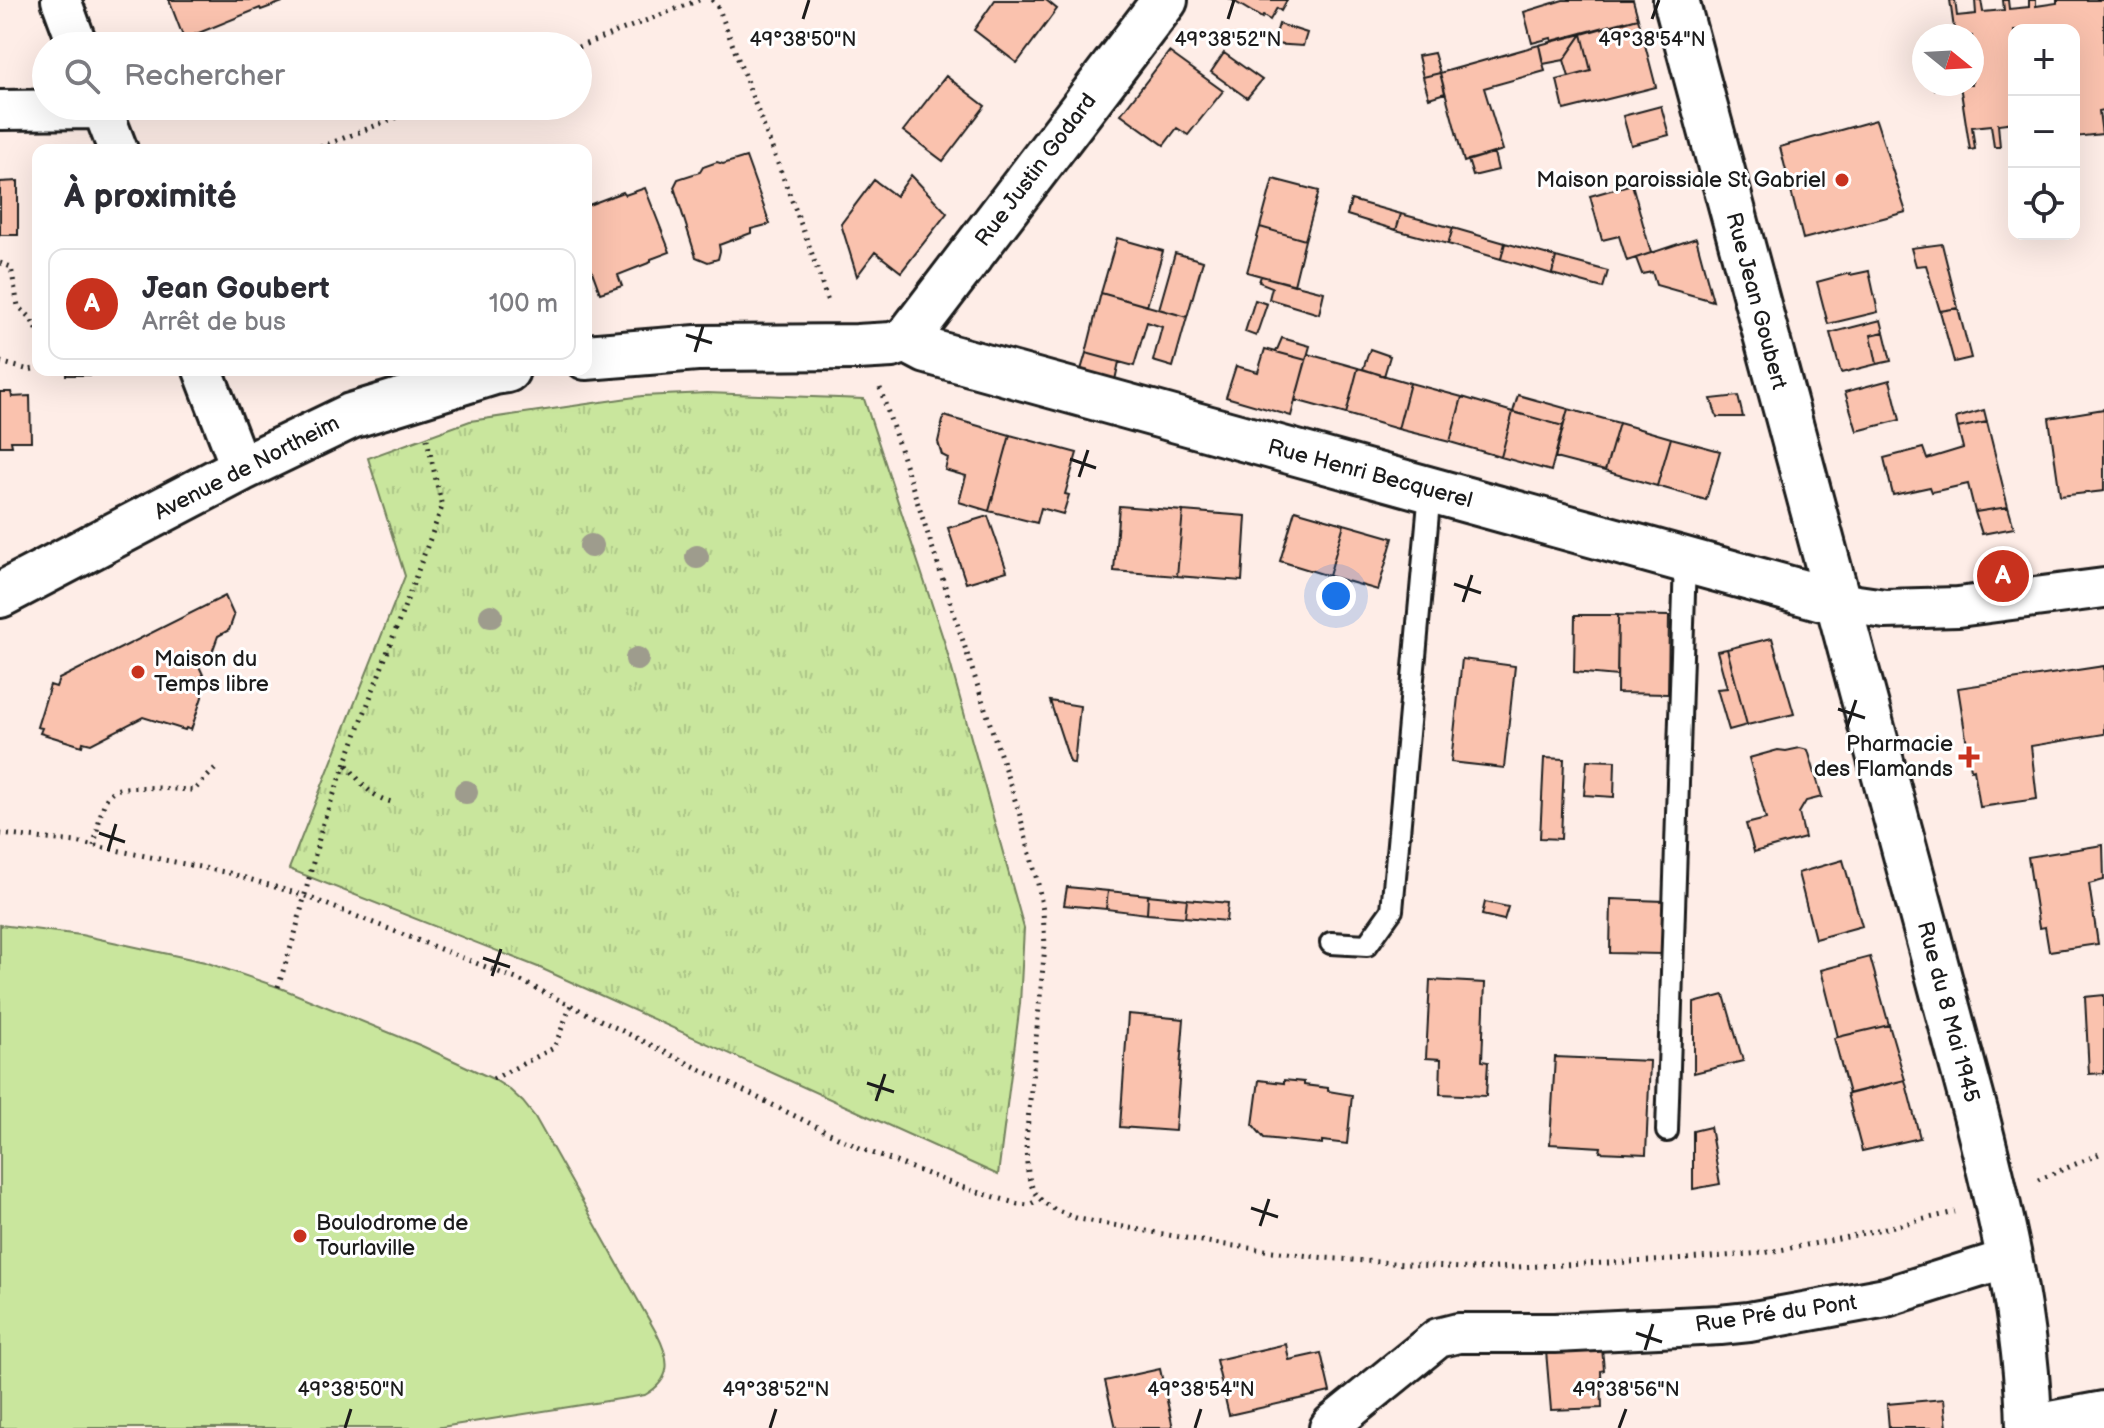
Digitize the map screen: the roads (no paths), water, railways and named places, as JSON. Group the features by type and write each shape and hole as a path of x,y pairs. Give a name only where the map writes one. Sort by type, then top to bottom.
{"street":[{"path":"61,0 73,32"},
{"name":"Rue Justin Godard","path":"906,340 1165,0"},
{"name":"Rue Jean Goubert","path":"1676,0 1837,602"},
{"path":"0,110 32,109"},
{"path":"107,120 116,144"},
{"path":"592,357 697,348 857,347 892,345 906,340"},
{"name":"Rue Henri Becquerel","path":"906,340 927,351 1837,602"},
{"path":"205,376 241,469"},
{"name":"Avenue de Northeim","path":"0,595 241,469 351,416 485,376"},
{"path":"1837,602 1885,609 1958,607 2104,588"},
{"name":"Rue du 8 Mai 1945","path":"1837,602 1976,1115 2010,1258 2021,1326 2029,1426"},
{"name":"Rue Pré du Pont","path":"1329,1428 1438,1338 1458,1333 1555,1333 1749,1322 1886,1297 2010,1258"},
{"path":"2029,1426 2104,1411"}],"lane":[{"path":"1331,943 1367,945 1392,910 1430,491"},
{"path":"1667,1131 1685,561"}],"place":[{"name":"Maison paroissiale St Gabriel","path":"1842,180"},
{"name":"Jean Goubert","path":"2003,576"},
{"name":"Maison du Temps libre","path":"138,672"},
{"name":"Pharmacie des Flamands","path":"1969,757"},
{"name":"Boulodrome de Tourlaville","path":"300,1236"}]}
